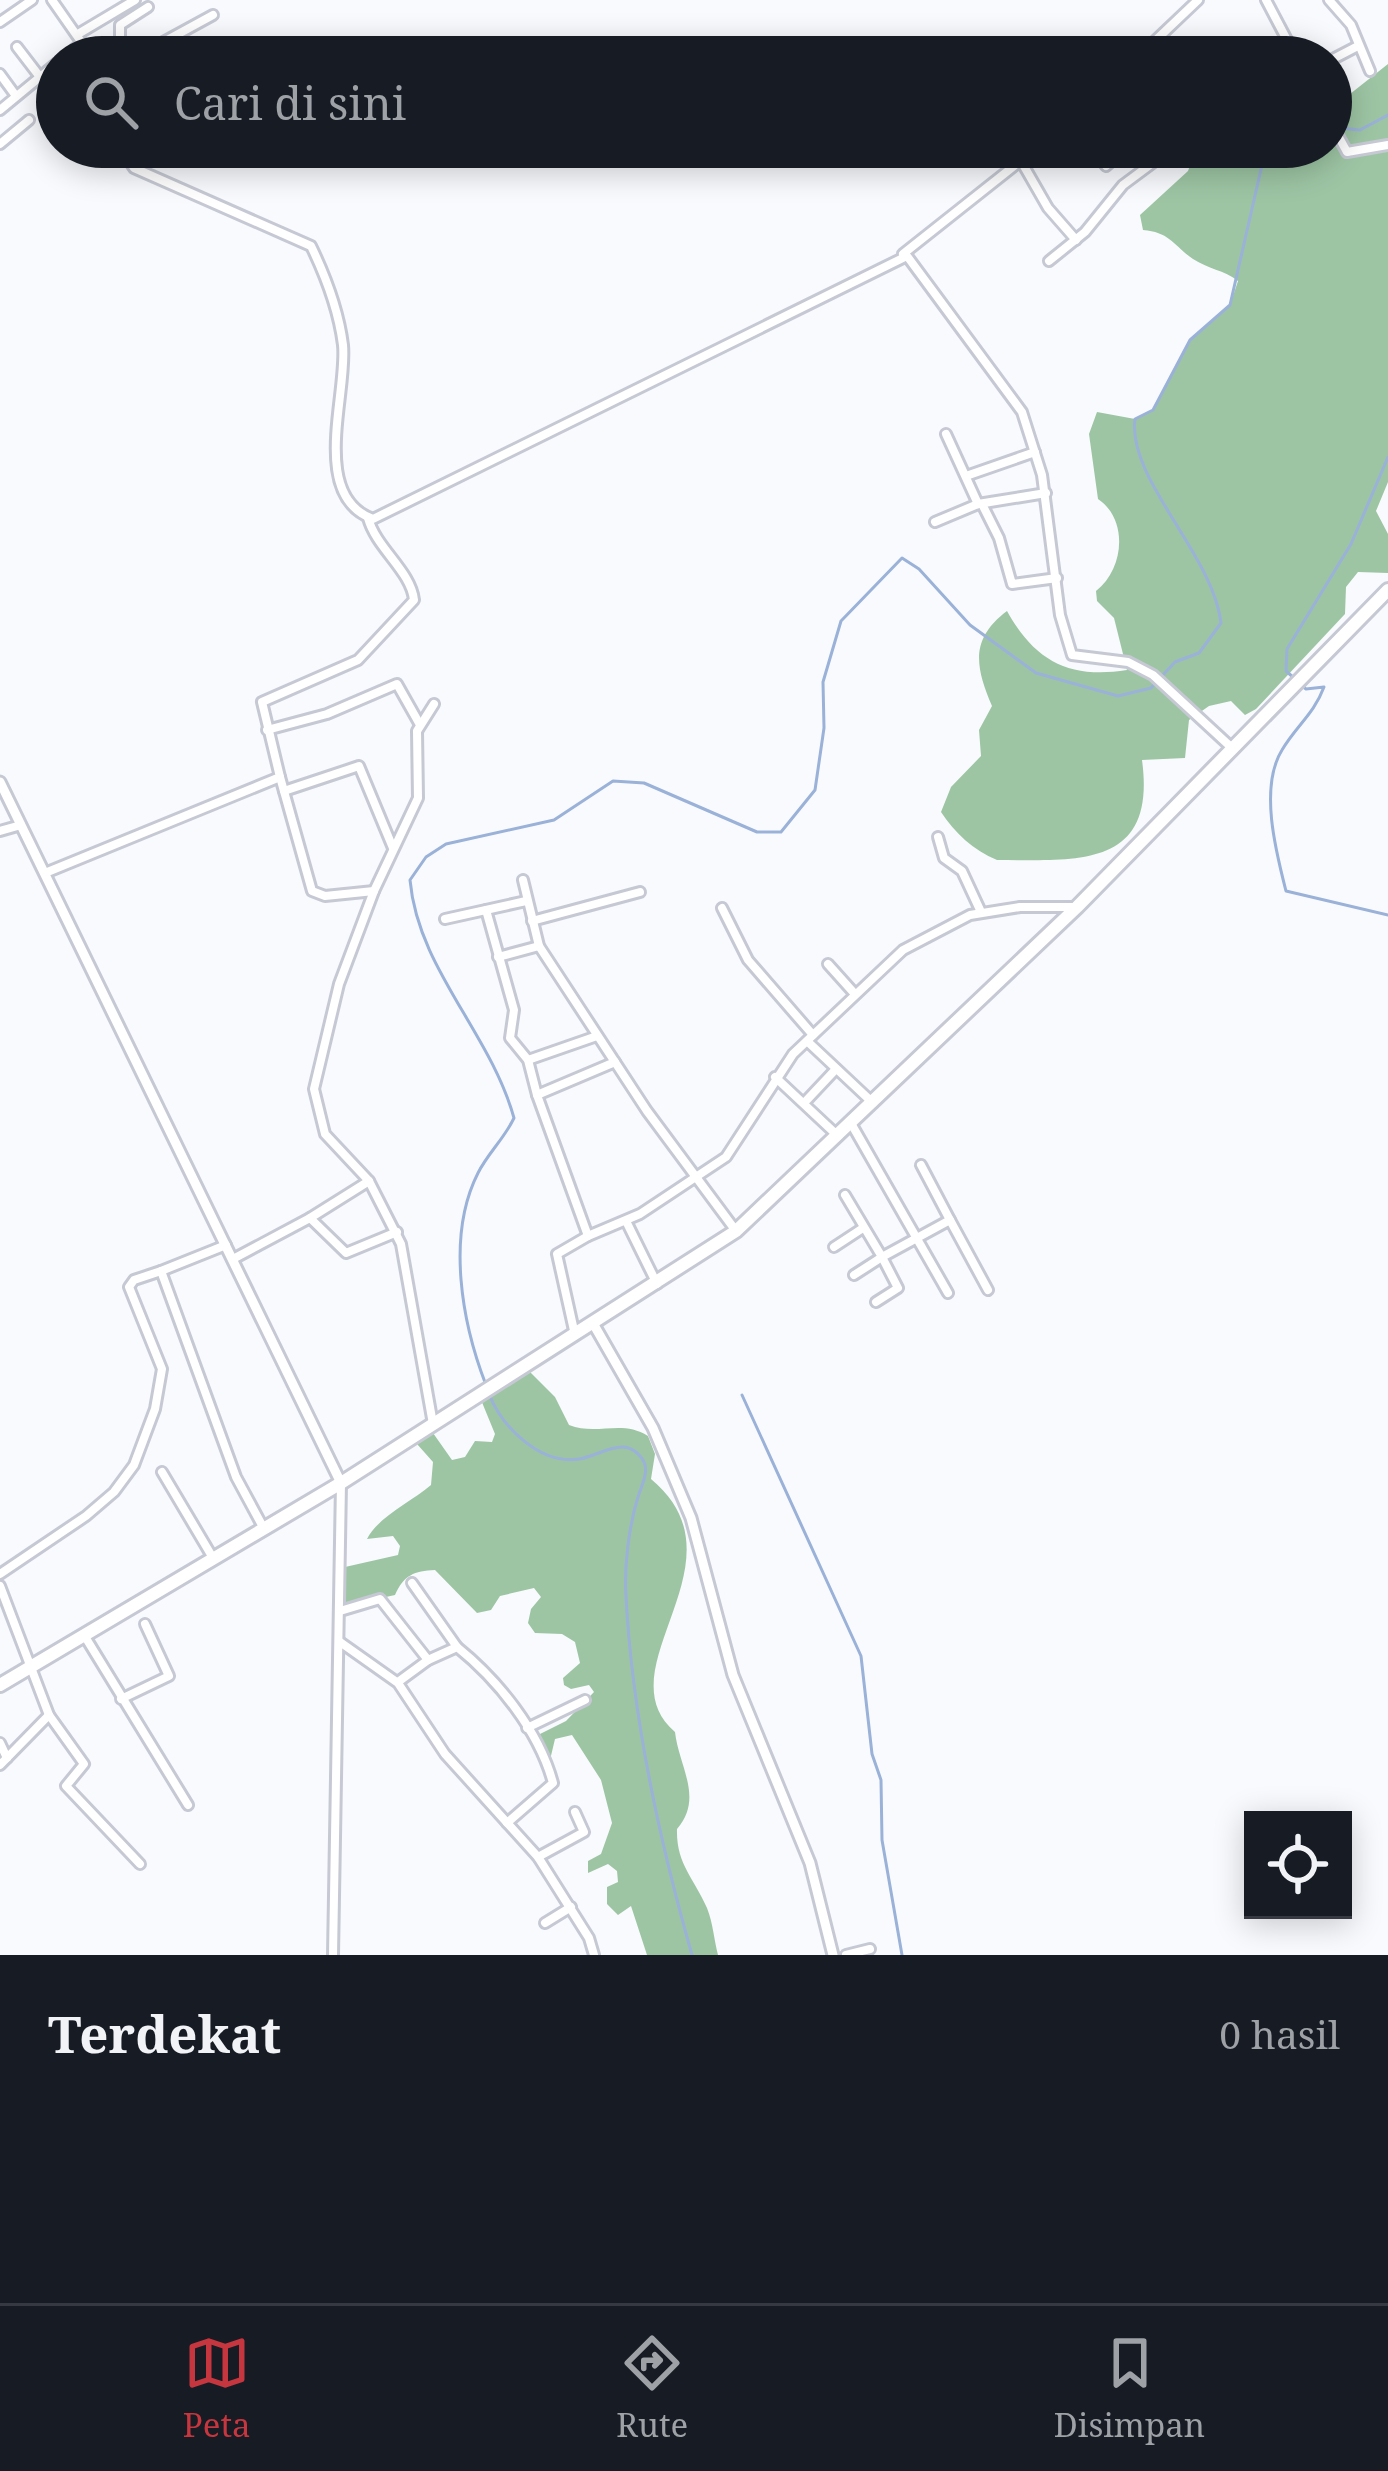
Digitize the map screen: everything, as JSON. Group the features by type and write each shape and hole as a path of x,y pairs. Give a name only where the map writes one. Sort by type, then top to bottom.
{"main road":[{"path":"0,1685 341,1483 736,1231 1077,907 1388,590"}],"street":[{"path":"0,22 32,0"},
{"path":"52,0 79,36"},
{"path":"83,36 135,0"},
{"path":"1163,36 1198,0"},
{"path":"1266,0 1285,36"},
{"path":"1329,0 1351,25 1356,47 1370,71"},
{"path":"120,36 120,25 148,7"},
{"path":"174,36 213,15"},
{"path":"16,47 36,72"},
{"path":"1352,49 1356,47"},
{"path":"0,74 16,96"},
{"path":"0,110 36,80"},
{"path":"0,144 29,120"},
{"path":"1352,151 1388,145"},
{"path":"134,168 311,246 342,343 340,478 348,498 368,518 383,550 413,588 411,607 358,660 262,702 312,891 325,896 374,891"},
{"path":"368,518 505,456 902,255 1012,168"},
{"path":"1025,168 1048,208 1076,240"},
{"path":"1048,261 1076,240 1106,201 1148,168"},
{"path":"902,255 1009,388 1046,493 1072,655 1128,662 1153,676 1233,748"},
{"path":"946,434 999,538 1012,584 1057,578"},
{"path":"966,476 1035,452"},
{"path":"935,522 980,505 1046,493"},
{"path":"266,730 327,714 397,684 419,723 418,798 374,891 339,984 314,1089 325,1134 369,1181 397,1232 433,1425"},
{"path":"419,723 434,704"},
{"path":"284,791 359,766 394,850"},
{"path":"45,873 280,777"},
{"path":"0,782 341,1483 333,1955"},
{"path":"0,831 21,825"},
{"path":"938,837 944,858 962,871 981,912"},
{"path":"523,880 538,946 736,1231"},
{"path":"532,921 640,892"},
{"path":"445,920 526,901"},
{"path":"575,1337 557,1254 698,1180 740,1140 775,1077 854,993 903,950 981,912 1077,907"},
{"path":"722,908 748,960 836,1069 874,1104"},
{"path":"486,910 514,1010 510,1038 528,1060 588,1236"},
{"path":"498,957 538,946"},
{"path":"828,964 854,993"},
{"path":"528,1060 597,1036"},
{"path":"537,1094 615,1062"},
{"path":"804,1103 836,1069"},
{"path":"775,1077 839,1137"},
{"path":"852,1125 948,1292"},
{"path":"921,1165 988,1289"},
{"path":"233,1259 369,1181"},
{"path":"845,1195 898,1288 876,1302"},
{"path":"310,1218 346,1252 397,1232"},
{"path":"854,1275 950,1220"},
{"path":"626,1221 658,1285"},
{"path":"834,1247 863,1228"},
{"path":"0,1574 86,1516 124,1481 134,1465 162,1369 129,1288 134,1280 226,1245"},
{"path":"161,1270 236,1477 264,1529"},
{"path":"594,1325 652,1428 691,1518 733,1675 811,1863 833,1955"},
{"path":"163,1472 213,1558"},
{"path":"412,1583 457,1647 484,1669 526,1727 553,1783 507,1822"},
{"path":"0,1586 49,1715 84,1764 66,1786 140,1864"},
{"path":"340,1611 380,1599 428,1660"},
{"path":"121,1699 169,1676 145,1624"},
{"path":"84,1635 188,1805"},
{"path":"340,1642 398,1683 445,1754 538,1857 572,1907 594,1955"},
{"path":"398,1683 428,1660 457,1647"},
{"path":"526,1727 585,1700"},
{"path":"4,1762 49,1715"},
{"path":"0,1743 4,1762"},
{"path":"538,1857 584,1832 575,1813"},
{"path":"545,1923 572,1907"},
{"path":"846,1955 870,1949"}],"green space":[{"path":"1388,64 1388,482 1376,511 1388,534 1388,573 1358,572 1346,587 1345,614 1256,709 1245,715 1231,701 1209,706 1189,720 1185,758 1142,760 1143,796 1137,822 1124,840 1082,857 997,860 988,856 965,840 941,812 951,787 981,756 979,730 992,706 980,666 982,643 1007,611 1029,643 1056,663 1088,672 1127,670 1114,618 1097,601 1096,591 1113,570 1119,544 1114,519 1098,499 1089,434 1097,412 1135,419 1153,410 1190,340 1230,305 1238,281 1193,259 1166,237 1143,230 1140,215 1189,168 1352,168 1352,92"},
{"path":"525,1367 555,1397 569,1425 629,1429 648,1436 655,1454 651,1479 678,1511 687,1545 683,1579 654,1677 657,1706 675,1732 688,1782 689,1806 677,1829 679,1852 707,1908 718,1955 647,1955 631,1906 618,1915 607,1904 607,1887 618,1882 617,1871 608,1864 588,1873 588,1861 601,1854 612,1823 601,1780 572,1735 555,1739 550,1760 536,1736 566,1721 594,1692 589,1685 571,1689 564,1685 563,1678 580,1663 575,1642 562,1634 535,1633 528,1623 541,1597 534,1588 500,1596 491,1610 477,1613 435,1570 415,1573 395,1595 340,1607 345,1567 398,1555 400,1546 393,1536 367,1539 387,1517 431,1485 433,1462 417,1444 433,1433 452,1460 465,1457 475,1441 492,1442 495,1434 479,1395"}],"waterway":[{"path":"1352,129 1360,130 1388,115"},
{"path":"486,1385 464,1307 462,1224 478,1173 514,1118 489,1057 426,943 410,880 426,857 446,844 554,820 613,781 644,783 757,832 781,832 815,790 824,728 823,682 841,621 902,558 919,569 970,625 1036,673 1118,696 1151,688 1175,662 1199,653 1221,623 1215,597 1144,466 1135,419 1153,410 1190,340 1230,305 1261,168"},
{"path":"1294,678 1286,671 1287,649 1351,544 1388,457"},
{"path":"1301,685 1324,687 1275,765 1272,820 1286,891 1388,915"},
{"path":"489,1394 513,1431 550,1456 579,1459 622,1447 630,1448 644,1462 627,1559 629,1641 649,1777 692,1955"},
{"path":"742,1395 861,1656 872,1754 881,1780 882,1840 902,1955"}]}
